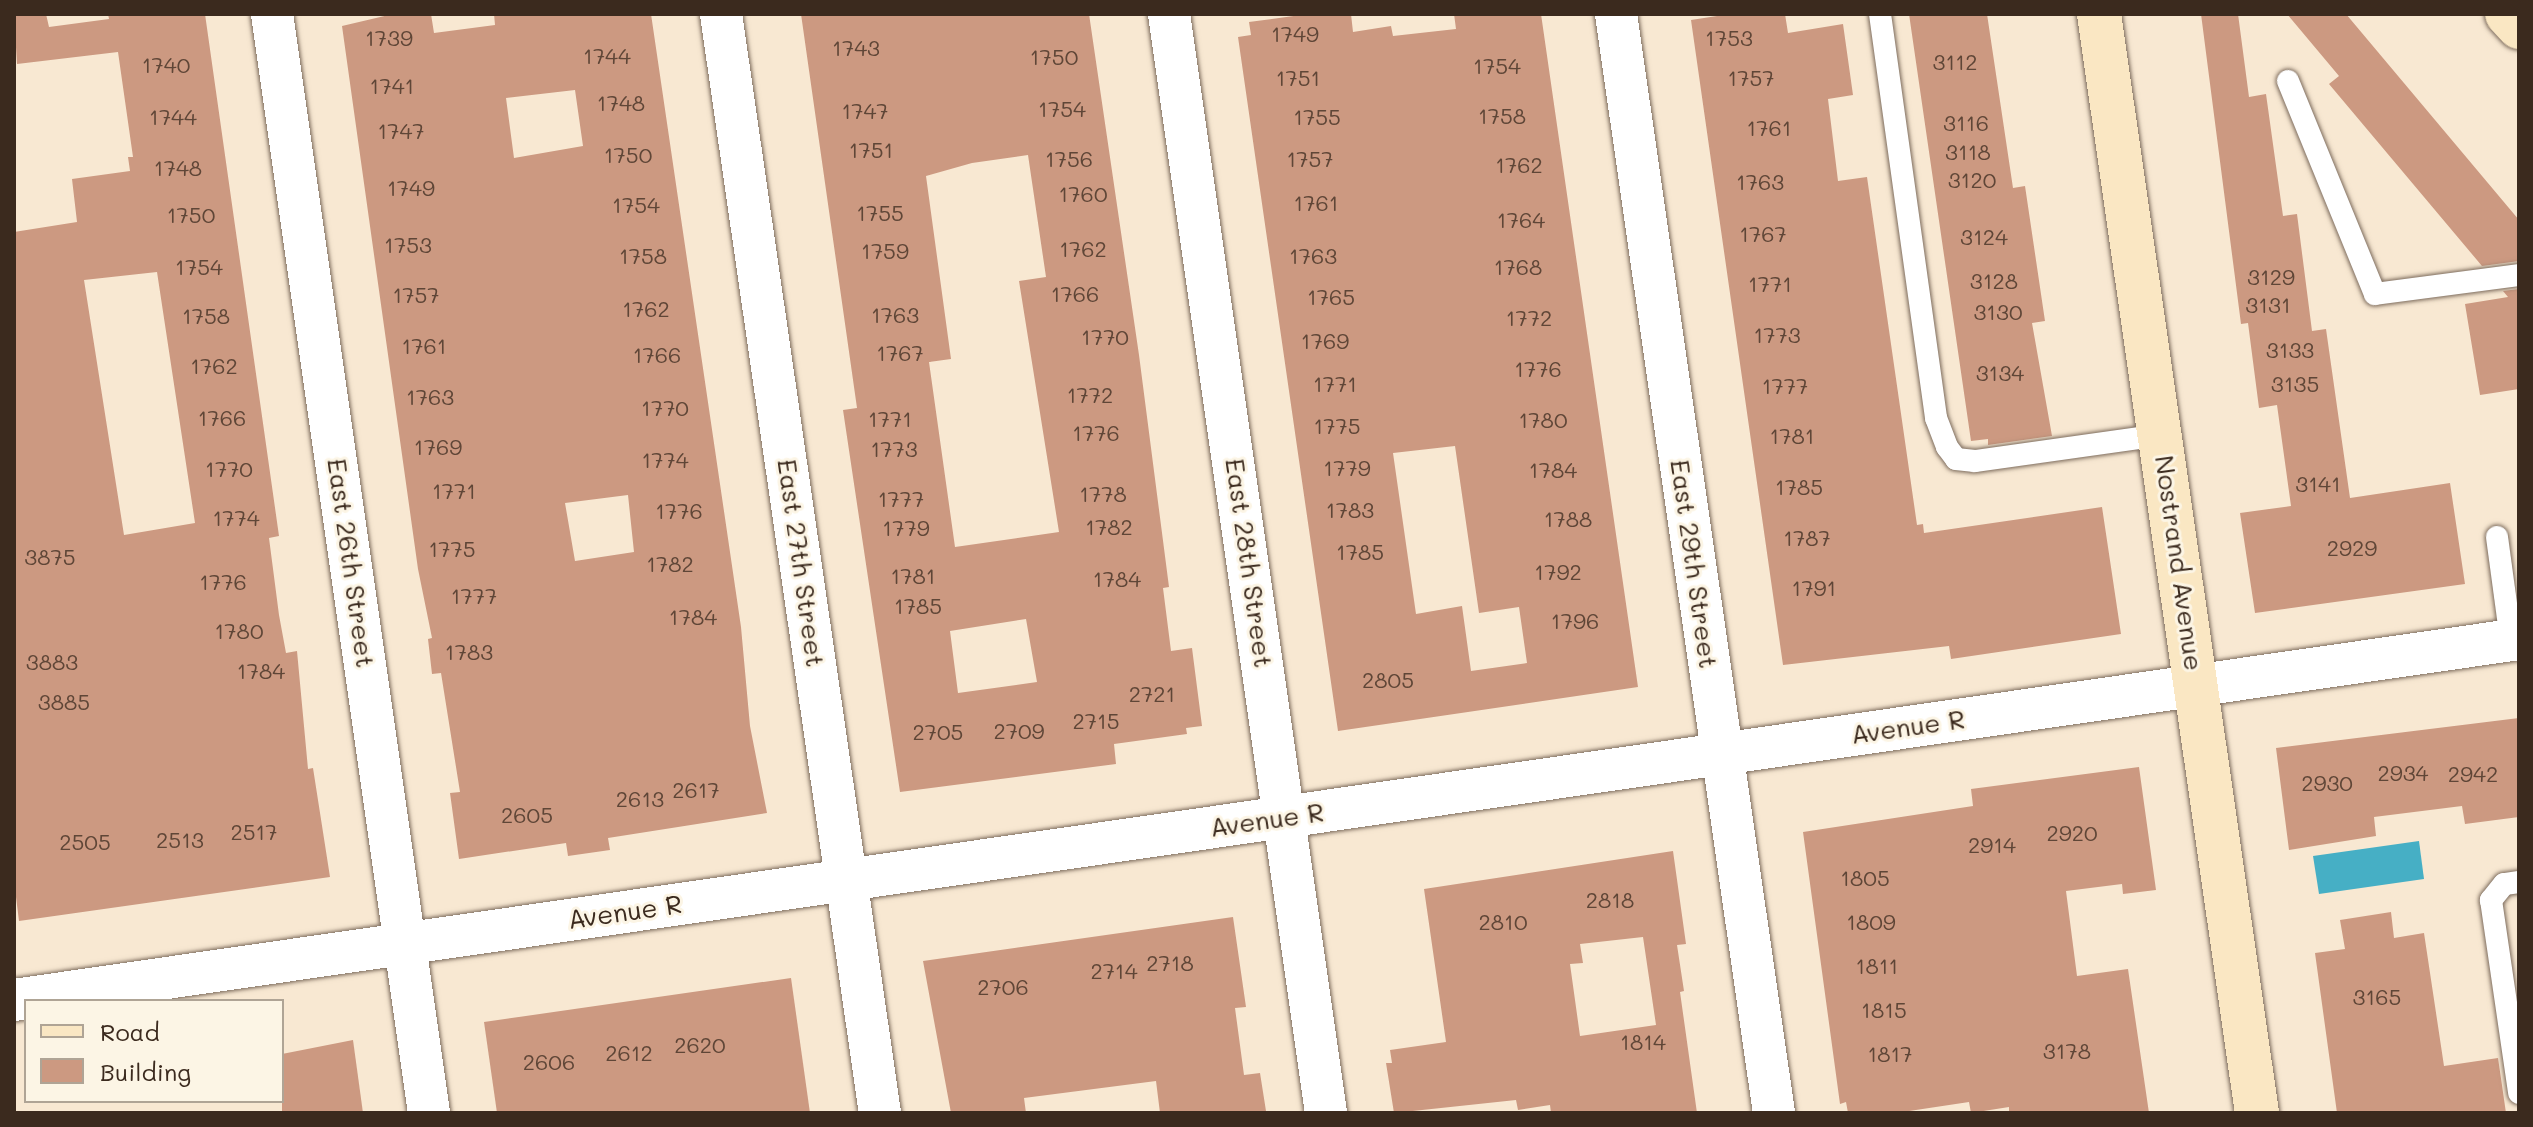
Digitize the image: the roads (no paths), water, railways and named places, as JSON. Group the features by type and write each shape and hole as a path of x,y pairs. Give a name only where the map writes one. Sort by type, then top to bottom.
{"main road":[{"name":"Nostrand Avenue","path":"2099,14 2257,1113"},
{"path":"2507,14 2519,27"}],"street":[{"name":"East 26th Street","path":"272,14 429,1113"},
{"name":"East 27th Street","path":"721,14 880,1113"},
{"name":"East 28th Street","path":"1169,14 1326,1113"},
{"name":"East 29th Street","path":"1616,14 1774,1113"},
{"name":"Avenue R","path":"14,1000 2515,639"}],"lane":[{"path":"1880,14 1936,418 1947,447 1956,459 1975,461 2161,435"},
{"path":"2288,81 2375,294 2519,275"},
{"path":"2497,537 2515,639"},
{"path":"2519,882 2504,884 2491,900 2519,1093"}],"water":[{"path":"2419,841 2424,879 2319,894 2313,856"}]}
